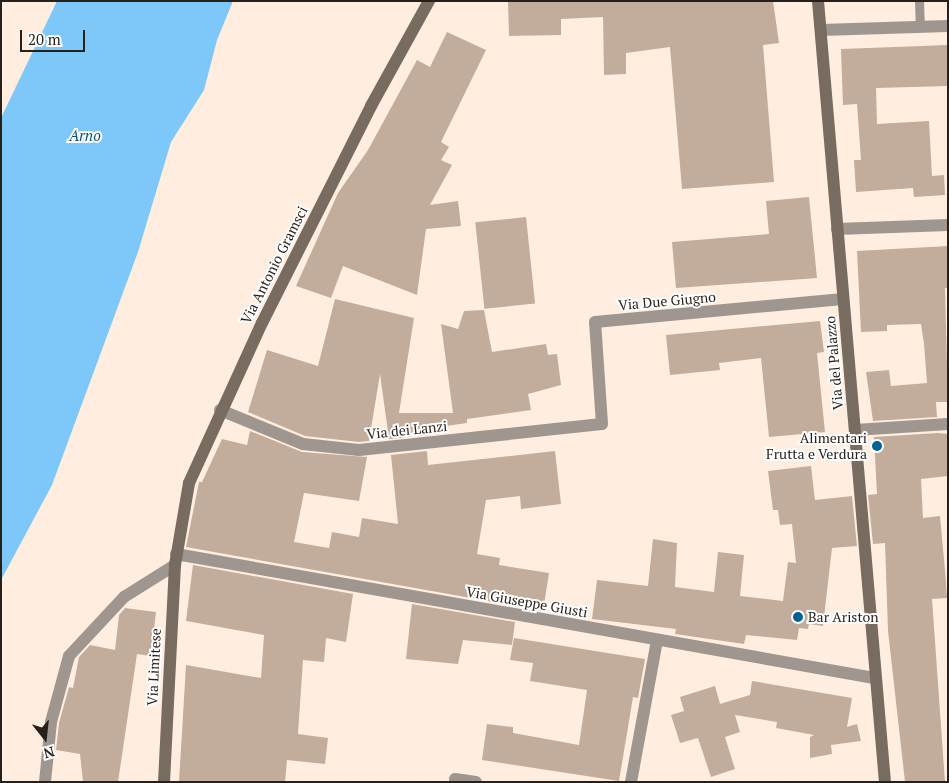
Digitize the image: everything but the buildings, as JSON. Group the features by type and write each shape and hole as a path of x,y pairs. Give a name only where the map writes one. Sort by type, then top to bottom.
{"main road":[{"name":"Via Antonio Gramsci","path":"175,559 190,483 220,410 371,106 429,1"},
{"name":"Via del Palazzo","path":"818,1 836,229 855,430 874,678 885,782"},
{"name":"Via Limitese","path":"164,782 175,559"}],"street":[{"path":"821,30 948,26"},
{"path":"836,229 948,225"},
{"name":"Via Due Giugno","path":"602,424 595,322 843,299"},
{"name":"Via dei Lanzi","path":"220,410 303,444 359,450 602,424"},
{"path":"855,430 948,424"},
{"path":"45,782 52,722 69,656 124,597 175,559"},
{"name":"Via Giuseppe Giusti","path":"175,559 572,625 874,678"},
{"path":"631,782 657,640"},
{"path":"455,780 476,782"}],"lane":[{"path":"919,1 920,27"}],"water":[{"name":"Arno","path":"57,1 233,1 217,40 204,90 171,142 138,252 52,485 1,580 1,118"}],"place":[{"name":"Alimentari Frutta e Verdura","path":"877,446"},
{"name":"Bar Ariston","path":"798,617"}]}
